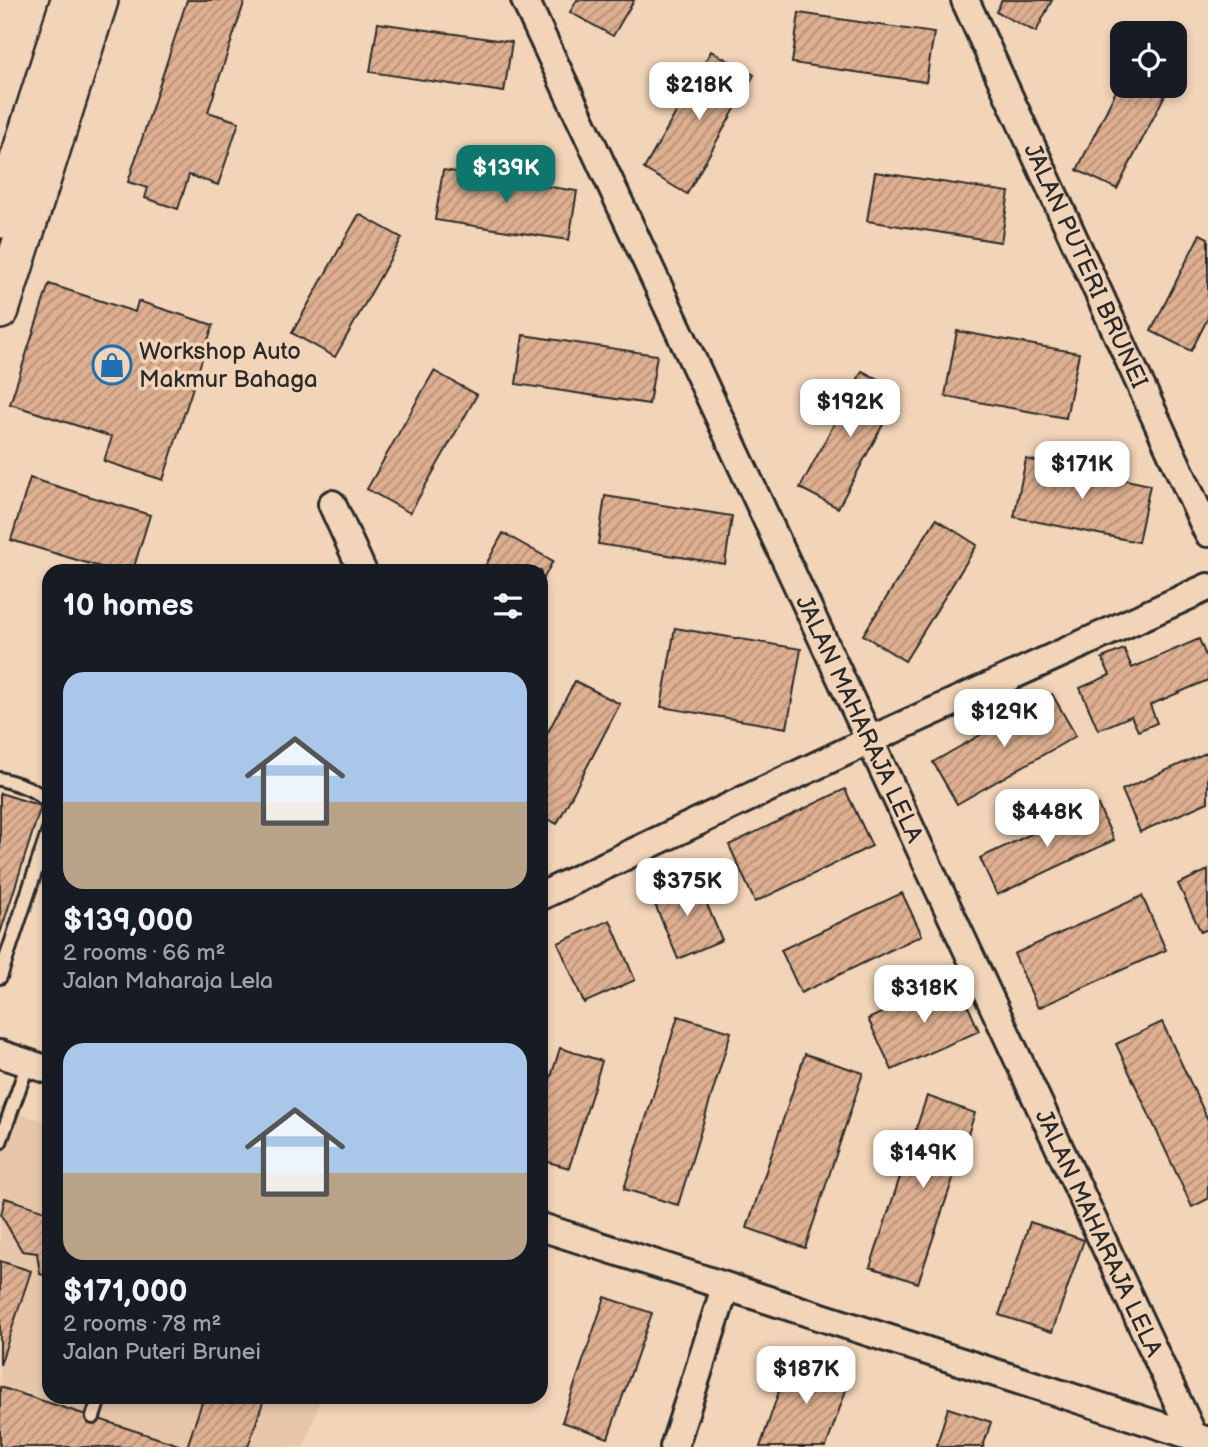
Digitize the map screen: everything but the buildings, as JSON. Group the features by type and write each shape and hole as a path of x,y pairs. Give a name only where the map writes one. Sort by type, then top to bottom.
{"main road":[{"path":"0,219 73,1"},
{"path":"0,310 73,1"}],"street":[{"name":"JALAN MAHARAJA LELA","path":"525,0 869,741 1201,1439"},
{"name":"JALAN PUTERI BRUNEI","path":"965,0 1208,533"},
{"path":"332,504 359,564"},
{"path":"548,893 869,741 1208,587"},
{"path":"0,1054 38,1066"},
{"path":"548,1229 1201,1439"},
{"path":"674,1447 725,1288"}],"lane":[{"path":"0,779 26,787 42,796"},
{"path":"0,977 42,851"},
{"path":"0,1142 38,1066"},
{"path":"93,1417 97,1404"}],"shaded area":[{"path":"0,1107 42,1121 42,1404 319,1404 304,1447 0,1447"}],"place":[{"name":"Workshop Auto Makmur Bahaga","path":"112,365"}]}
